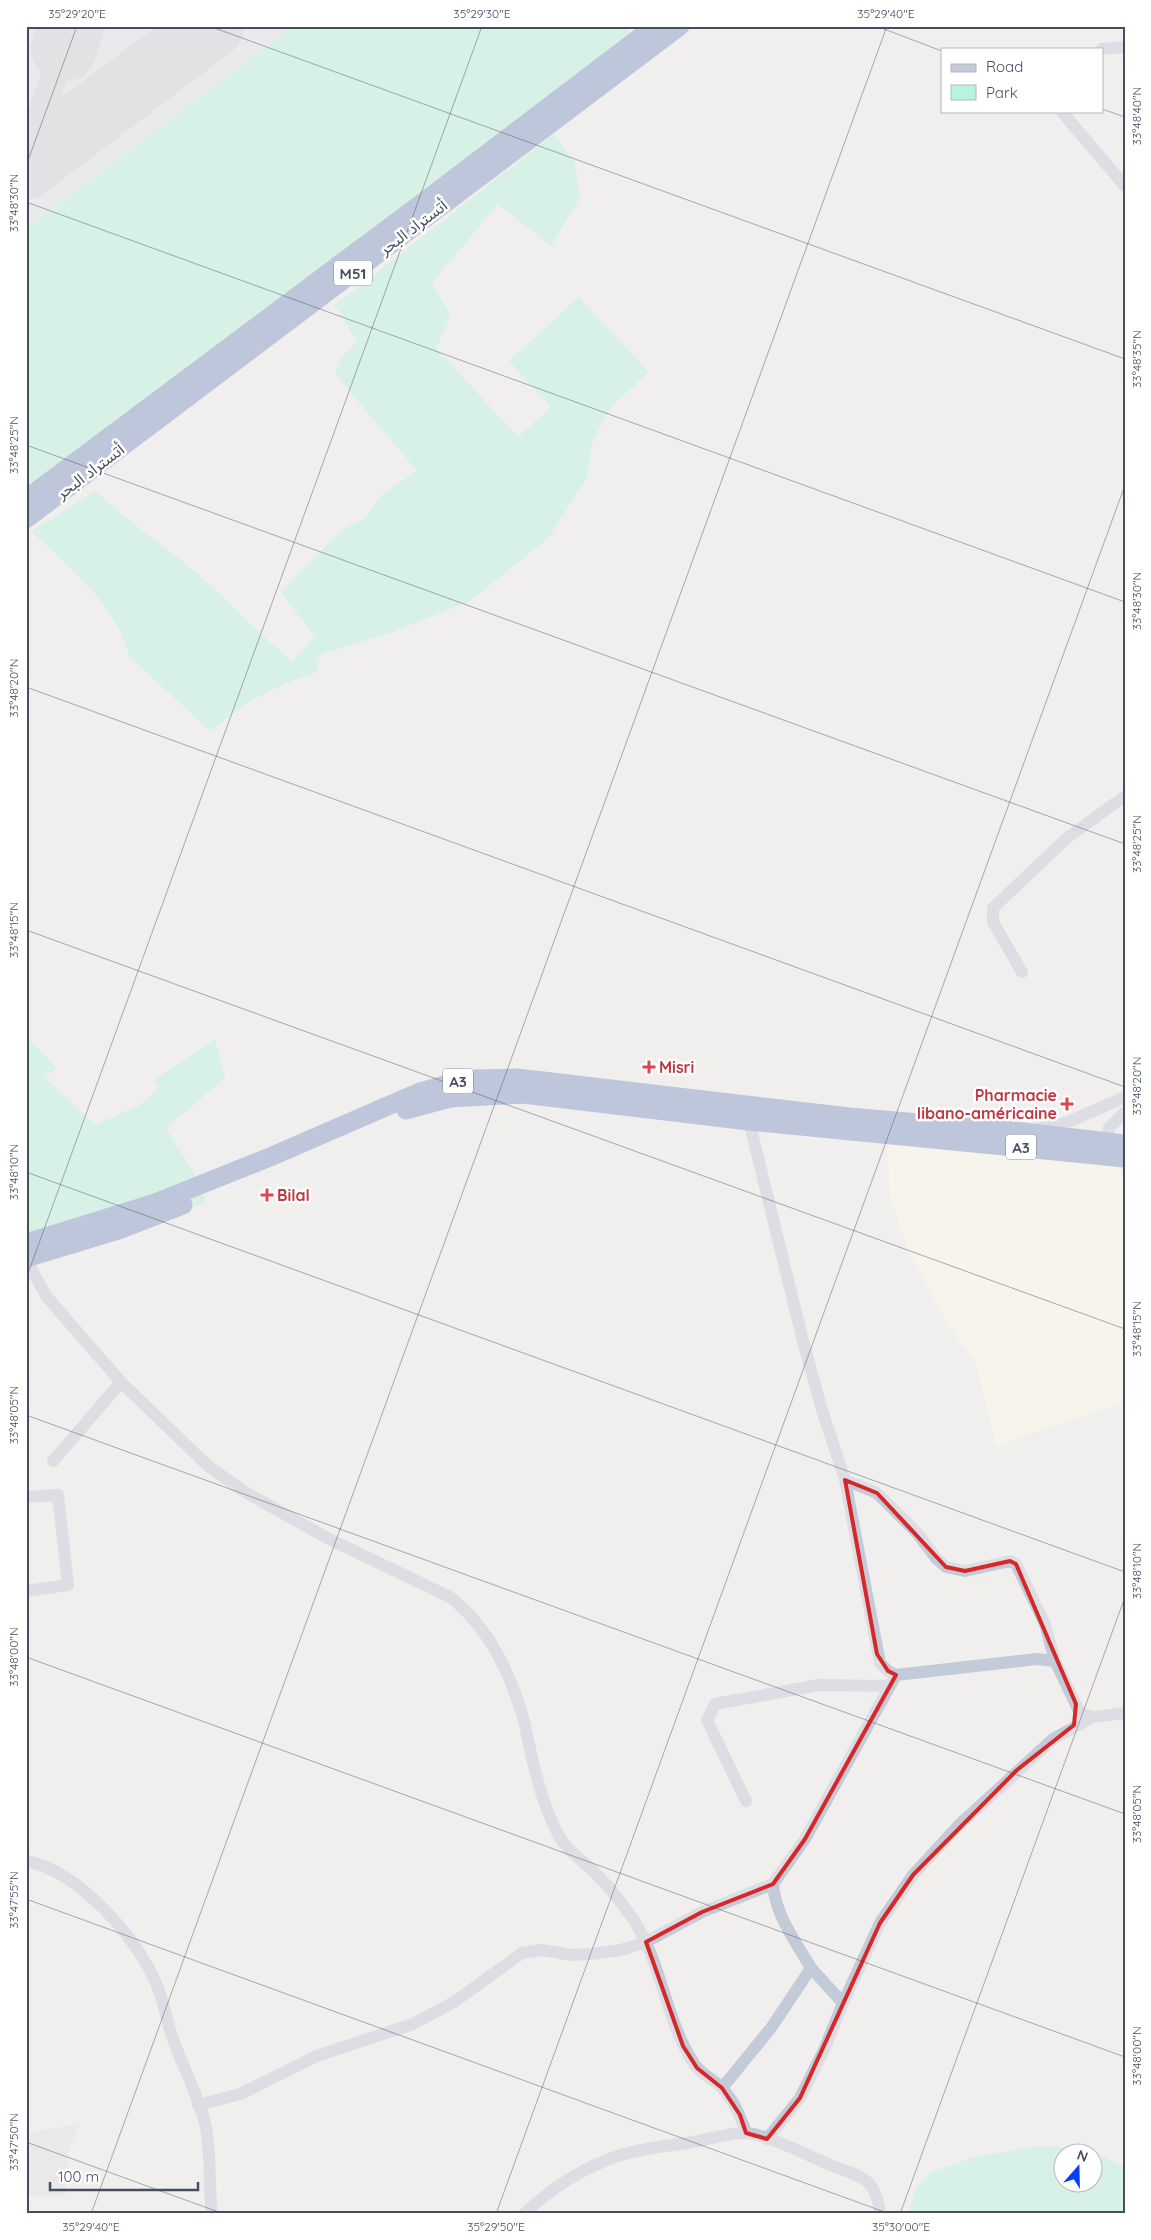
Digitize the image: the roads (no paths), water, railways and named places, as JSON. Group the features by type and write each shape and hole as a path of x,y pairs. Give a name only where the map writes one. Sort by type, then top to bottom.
{"highway":[{"name":"أتستراد البحر","path":"26,500 655,26"},
{"name":"أتستراد البحر","path":"26,519 680,26"},
{"name":"A3","path":"26,1242 155,1203 270,1157 420,1092 460,1081 477,1079 516,1078 849,1116 1023,1132 1114,1138"},
{"name":"A3","path":"26,1259 153,1218 405,1110 437,1101 489,1094 523,1094 749,1121 1125,1158"}],"street":[{"path":"1104,49 1125,47"},
{"path":"1062,112 1125,186"},
{"path":"1022,972 994,922 993,908 1067,838 1125,796"},
{"path":"1023,1132 1068,1122 1125,1097"},
{"path":"1114,1138 1125,1112"},
{"path":"1114,1138 1125,1120"},
{"path":"749,1121 822,1410 845,1480 877,1654 880,1663 888,1671 893,1681"},
{"path":"26,1259 47,1298 120,1382 189,1450 245,1492 331,1540 450,1597 462,1607 481,1629 499,1656 509,1677 522,1712 529,1746 549,1814 559,1836 571,1852 598,1876 617,1897 646,1942 658,1972 675,2028 683,2046 697,2068 722,2088 740,2114 746,2133"},
{"path":"53,1461 120,1382"},
{"path":"845,1480 871,1490 882,1498 918,1533 936,1558 946,1567 965,1572 1010,1561 1016,1564 1045,1624 1054,1661 1081,1712 1093,1717"},
{"path":"26,1497 58,1495 68,1585 26,1591"},
{"path":"746,1802 707,1720 715,1704 819,1686 893,1681 1037,1659 1054,1661"},
{"path":"198,2105 240,2094 317,2056 413,2024 454,2002 522,1953 542,1950 572,1955 621,1950 646,1942 702,1912 773,1884 805,1839 893,1681"},
{"path":"1074,1726 1076,1704"},
{"path":"767,2138 800,2098 824,2050 843,2002 880,1923 913,1874 931,1853 1017,1770 1053,1739 1093,1717 1125,1713"},
{"path":"26,1861 51,1868 72,1880 122,1929 137,1950 159,1989 173,2039 205,2124 210,2166 212,2214"},
{"path":"773,1884 774,1901 788,1930 811,1968 843,2002"},
{"path":"722,2088 771,2028 811,1968"},
{"path":"524,2214 563,2184 590,2168 618,2156 650,2148 746,2133 767,2138 862,2177 875,2189 878,2196 880,2214"}],"place":[{"name":"Misri","path":"649,1067"},
{"name":"Pharmacie libano-américaine","path":"1067,1104"},
{"name":"Bilal","path":"267,1195"}]}
